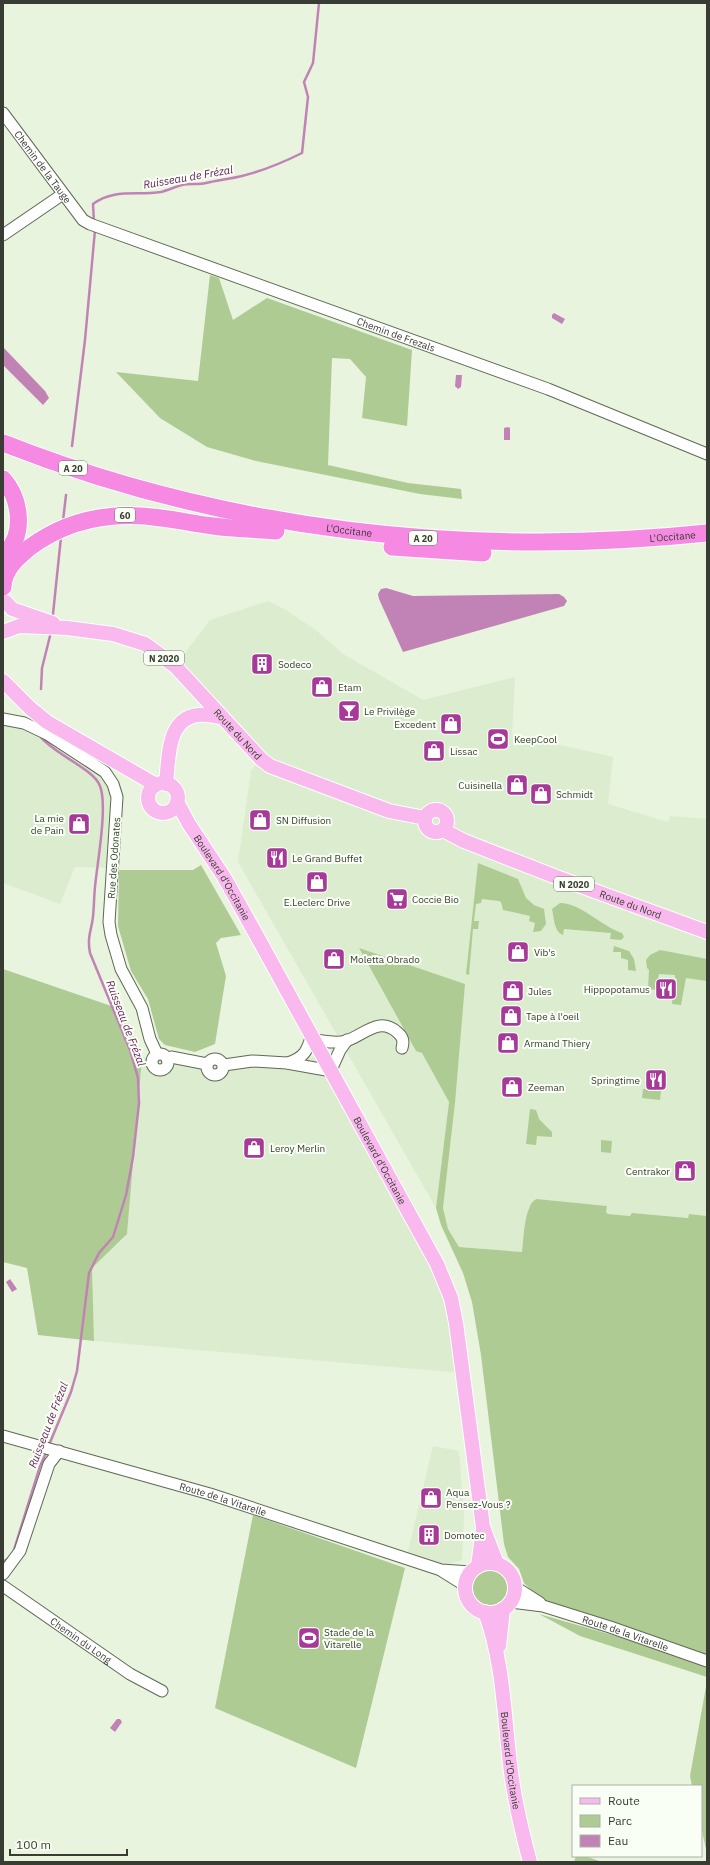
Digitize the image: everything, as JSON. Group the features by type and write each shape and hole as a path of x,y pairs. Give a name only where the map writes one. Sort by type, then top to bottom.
{"highway":[{"path":"3,431 25,442 144,490"},
{"name":"L'Occitane","path":"3,443 57,463 144,490 252,515 390,536 473,541 555,543 647,540 707,534"},
{"name":"L'Occitane","path":"3,456 87,485 196,514 276,531 385,546 474,553 598,553 707,545"},
{"path":"3,479 9,486 15,498 18,512 18,527 15,538 3,555"},
{"name":"60","path":"4,594 5,575 9,567 33,546 68,525 98,517 131,515 161,517 212,526 276,531"}],"main road":[{"name":"Route du Nord","path":"4,594 12,609 67,628"},
{"path":"3,628 6,618 4,594"},
{"name":"Route du Nord","path":"3,632 19,626 67,628 113,634 145,644 175,666 220,717 261,759 277,770 389,811 425,818 432,811 441,812 446,817 445,827"},
{"name":"Boulevard d'Occitanie","path":"3,672 6,684 30,708 48,722 134,772 157,788 173,788 176,792 173,807 164,813 155,811 149,803 157,788"},
{"path":"157,788 175,728 186,718 199,714 220,717"},
{"name":"Boulevard d'Occitanie","path":"173,807 189,824 224,877 314,1037 437,1264 451,1298 483,1527 497,1564"},
{"name":"Route du Nord","path":"445,827 466,836 707,923"},
{"name":"Route du Nord","path":"445,827 464,841 559,878 707,932"},
{"name":"Boulevard d'Occitanie","path":"475,1569 483,1527"},
{"path":"490,1563 497,1564 510,1572 514,1580 515,1587 507,1606 494,1612 485,1612 473,1605 466,1593 466,1586 475,1569 490,1563"},
{"name":"Boulevard d'Occitanie","path":"507,1606 500,1622 499,1658 511,1772 522,1834 530,1862"},
{"name":"Boulevard d'Occitanie","path":"485,1612 499,1658"}],"street":[{"name":"Chemin de la Tauge","path":"3,112 63,194 86,222"},
{"path":"3,235 63,194"},
{"name":"Chemin de Frezals","path":"86,222 548,389 707,454"},
{"name":"Rue des Odonates","path":"3,720 24,723 47,734 105,772 113,784 117,797 110,922 111,935 125,978 142,1008 150,1038 162,1057 171,1057 207,1064 208,1071 216,1075 222,1072 224,1065 252,1061 287,1063"},
{"path":"287,1063 299,1059 304,1055 314,1037 335,1043 347,1040 369,1028 384,1025 393,1028 401,1035 404,1041 402,1048"},
{"path":"287,1063 331,1070 340,1050 347,1040"},
{"name":"Route de la Vitarelle","path":"3,1436 217,1496 441,1570 466,1586"},
{"path":"3,1574 20,1551 49,1464 57,1450"},
{"name":"Route de la Vitarelle","path":"441,1570 475,1569"},
{"name":"Chemin du Long","path":"3,1586 130,1674 162,1691"},
{"name":"Route de la Vitarelle","path":"515,1587 544,1606 610,1627 707,1662"},
{"name":"Route de la Vitarelle","path":"507,1606 544,1606"}],"shaded area":[{"path":"268,601 284,609 317,631 343,654 423,700 515,677 512,734 613,757 608,804 668,822 670,816 707,819 707,1216 689,1214 688,1218 632,1213 630,1216 608,1214 606,1212 607,1206 537,1199 528,1209 522,1252 459,1247 448,1229 443,1208 455,1103 359,949 416,1051 422,1052 449,1102 436,1208 238,862 251,771 261,759 175,666 210,620"},
{"path":"26,719 106,763 123,794 117,868 75,867 60,904 3,883 3,720"},
{"name":"Leroy Merlin","path":"323,1055 437,1264 463,1373 94,1341 92,1268 127,1234 142,1057 160,1060 167,1059 224,1065 287,1063"},
{"path":"433,1446 459,1451 464,1516 462,1560 447,1565 408,1552"}],"green space":[{"path":"210,275 219,278 233,320 267,298 412,350 407,426 362,418 366,377 350,359 332,358 328,465 408,483 461,489 462,499 420,494 256,461 207,447 160,418 116,372 198,381"},
{"path":"478,863 518,879 526,898 534,905 544,909 546,924 541,931 533,932 535,923 529,921 530,916 503,910 501,902 499,901 482,899 481,903 476,904 474,921 479,921 478,929 473,929 469,975 466,974"},
{"path":"201,865 241,935 221,938 216,943 226,976 215,1044 195,1052 165,1045 159,1039 148,999 131,971 118,926 119,870 193,870"},
{"path":"560,903 576,907 614,930 622,933 624,937 621,940 610,939 611,933 564,929 563,935 556,928 552,909"},
{"path":"614,946 629,951 634,959 636,971 628,970 628,960 621,958 621,952 613,952"},
{"path":"359,948 465,984 455,1103 443,1208 448,1229 459,1247 522,1252 527,1214 529,1207 537,1199 607,1206 606,1212 608,1214 630,1216 632,1213 688,1218 689,1214 707,1216 707,1656 545,1602 534,1595 524,1583 519,1569 508,1557 504,1544 481,1355 472,1302 463,1273 441,1225 436,1208 449,1102 422,1053 416,1051"},
{"path":"660,950 707,959 707,981 686,978 681,1005 672,1004 673,992 676,993 677,979 675,978 675,975 659,974 656,990 648,989 649,970 647,968 646,960 650,955"},
{"path":"3,969 123,1010 142,1057 127,1234 92,1268 94,1341 38,1335 27,1268 3,1262"},
{"path":"643,1089 661,1091 660,1100 642,1098"},
{"path":"530,1109 536,1110 539,1119 552,1132 552,1137 537,1136 536,1145 526,1144"},
{"path":"601,1140 612,1141 611,1153 601,1152"},
{"name":"Stade de la Vitarelle","path":"253,1515 405,1568 356,1768 215,1708"},
{"path":"490,1569 500,1572 506,1578 509,1588 506,1598 500,1604 490,1607 480,1604 474,1598 471,1588 474,1578 480,1572"},
{"path":"539,1614 707,1662 707,1677 580,1636"},
{"path":"707,1681 707,1854 702,1831 702,1785 692,1785 690,1776"},
{"path":"576,1857 588,1857 602,1862 574,1862"}],"water":[{"path":"554,313 565,319 562,324 552,318"},
{"path":"3,347 45,391 49,398 43,405 3,365"},
{"path":"456,375 462,375 461,387 458,389 455,386"},
{"path":"504,428 510,428 510,440 504,440"},
{"path":"386,588 413,596 559,594 567,601 564,606 403,652 379,599 378,594 381,589"},
{"path":"10,1279 17,1289 12,1292 6,1282"},
{"path":"117,1719 120,1719 122,1722 115,1732 110,1728"}],"waterway":[{"name":"Ruisseau de Frézal","path":"94,223 93,204 109,196 117,194 161,192 185,184 203,184 238,177 265,169 302,153 308,97 304,82 313,63 319,3"},
{"name":"Ruisseau de Frézal","path":"72,446 85,340 95,230"},
{"name":"Ruisseau de Frézal","path":"63,521 66,495"},
{"name":"Ruisseau de Frézal","path":"53,614 61,537"},
{"name":"Ruisseau de Frézal","path":"41,689 42,668 50,636"},
{"name":"Ruisseau de Frézal","path":"40,736 54,749 90,773 100,786 103,807 89,947 90,953 130,1050 138,1078 139,1103 133,1157 126,1195 113,1237 99,1253 89,1273 77,1371 71,1392 49,1445"},
{"name":"Ruisseau de Frézal","path":"13,1553 40,1466 47,1451"},
{"name":"Ruisseau de Frézal","path":"3,1562 10,1557"}],"place":[{"name":"Sodeco","path":"262,664"},
{"name":"Etam","path":"322,687"},
{"name":"Le Privilège","path":"349,711"},
{"name":"Excedent","path":"451,724"},
{"name":"KeepCool","path":"498,739"},
{"name":"Lissac","path":"434,751"},
{"name":"Cuisinella","path":"517,785"},
{"name":"Schmidt","path":"541,794"},
{"name":"SN Diffusion","path":"260,820"},
{"name":"La mie de Pain","path":"79,824"},
{"name":"Le Grand Buffet","path":"277,858"},
{"name":"E.Leclerc Drive","path":"317,882"},
{"name":"Coccie Bio","path":"397,899"},
{"name":"Vib's","path":"518,952"},
{"name":"Moletta Obrado","path":"334,959"},
{"name":"Hippopotamus","path":"666,989"},
{"name":"Jules","path":"513,991"},
{"name":"Tape à l'oeil","path":"511,1016"},
{"name":"Armand Thiery","path":"508,1043"},
{"name":"Springtime","path":"656,1080"},
{"name":"Zeeman","path":"512,1087"},
{"name":"Leroy Merlin","path":"254,1148"},
{"name":"Centrakor","path":"685,1171"},
{"name":"Aqua Pensez-Vous ?","path":"431,1498"},
{"name":"Domotec","path":"429,1535"},
{"name":"Stade de la Vitarelle","path":"309,1638"}]}
